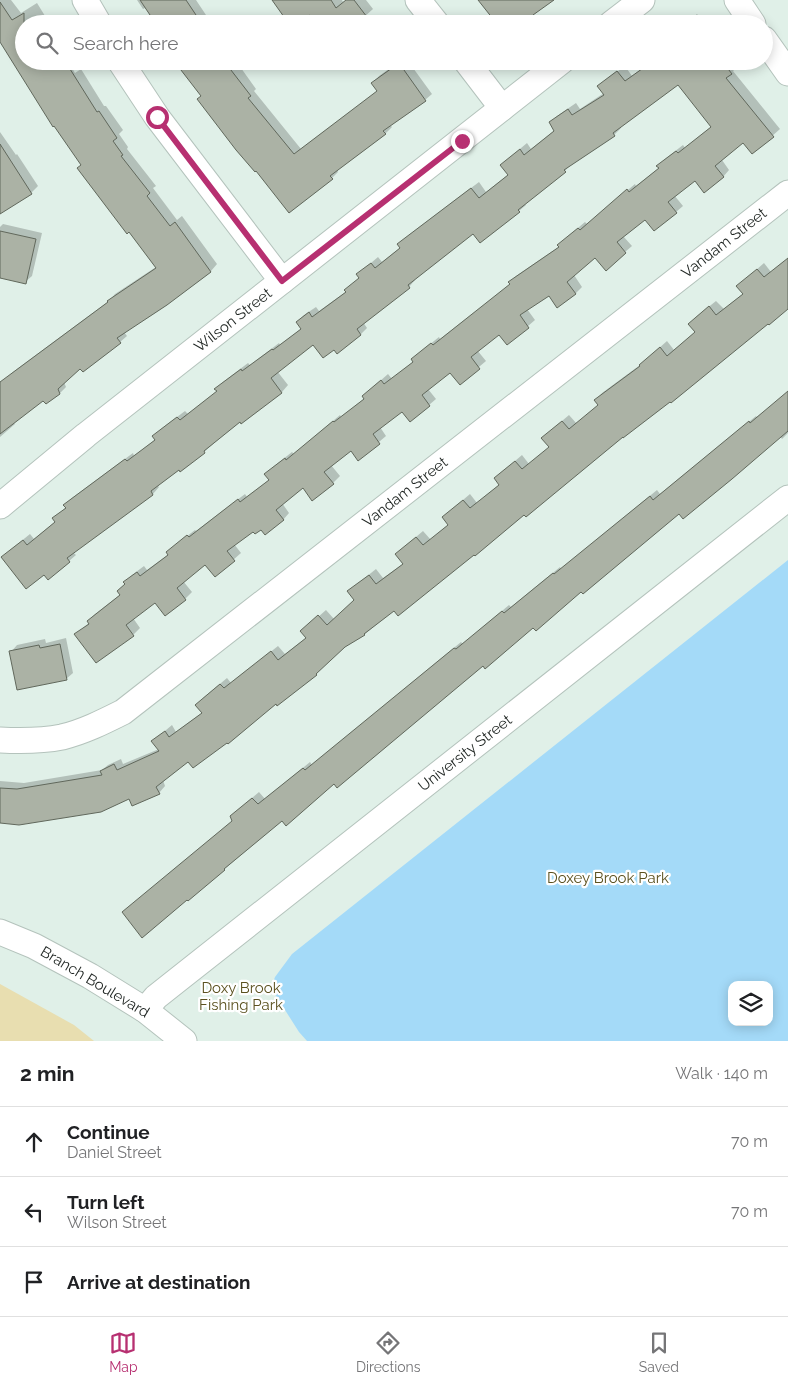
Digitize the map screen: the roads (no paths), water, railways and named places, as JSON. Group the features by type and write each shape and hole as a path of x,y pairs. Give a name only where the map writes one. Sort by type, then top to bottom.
{"street":[{"path":"85,0 94,15"},
{"path":"418,0 430,15"},
{"path":"623,15 642,0"},
{"path":"737,0 747,15"},
{"path":"773,52 788,73"},
{"path":"126,70 157,117 282,281"},
{"path":"473,70 502,108"},
{"name":"Wilson Street","path":"0,506 86,435 551,70"},
{"name":"Vandam Street","path":"0,740 22,741 61,737 94,726 122,712 788,193"},
{"name":"University Street","path":"145,1010 156,997 788,498"},
{"name":"Branch Boulevard","path":"0,932 34,946 90,976 145,1010 184,1041"}],"water":[{"name":"Doxey Brook Park","path":"788,560 788,1041 307,1041 299,1032 271,988 275,977 292,954"}],"park label":[{"name":"Doxy Brook Fishing Park","path":"241,996"}]}
